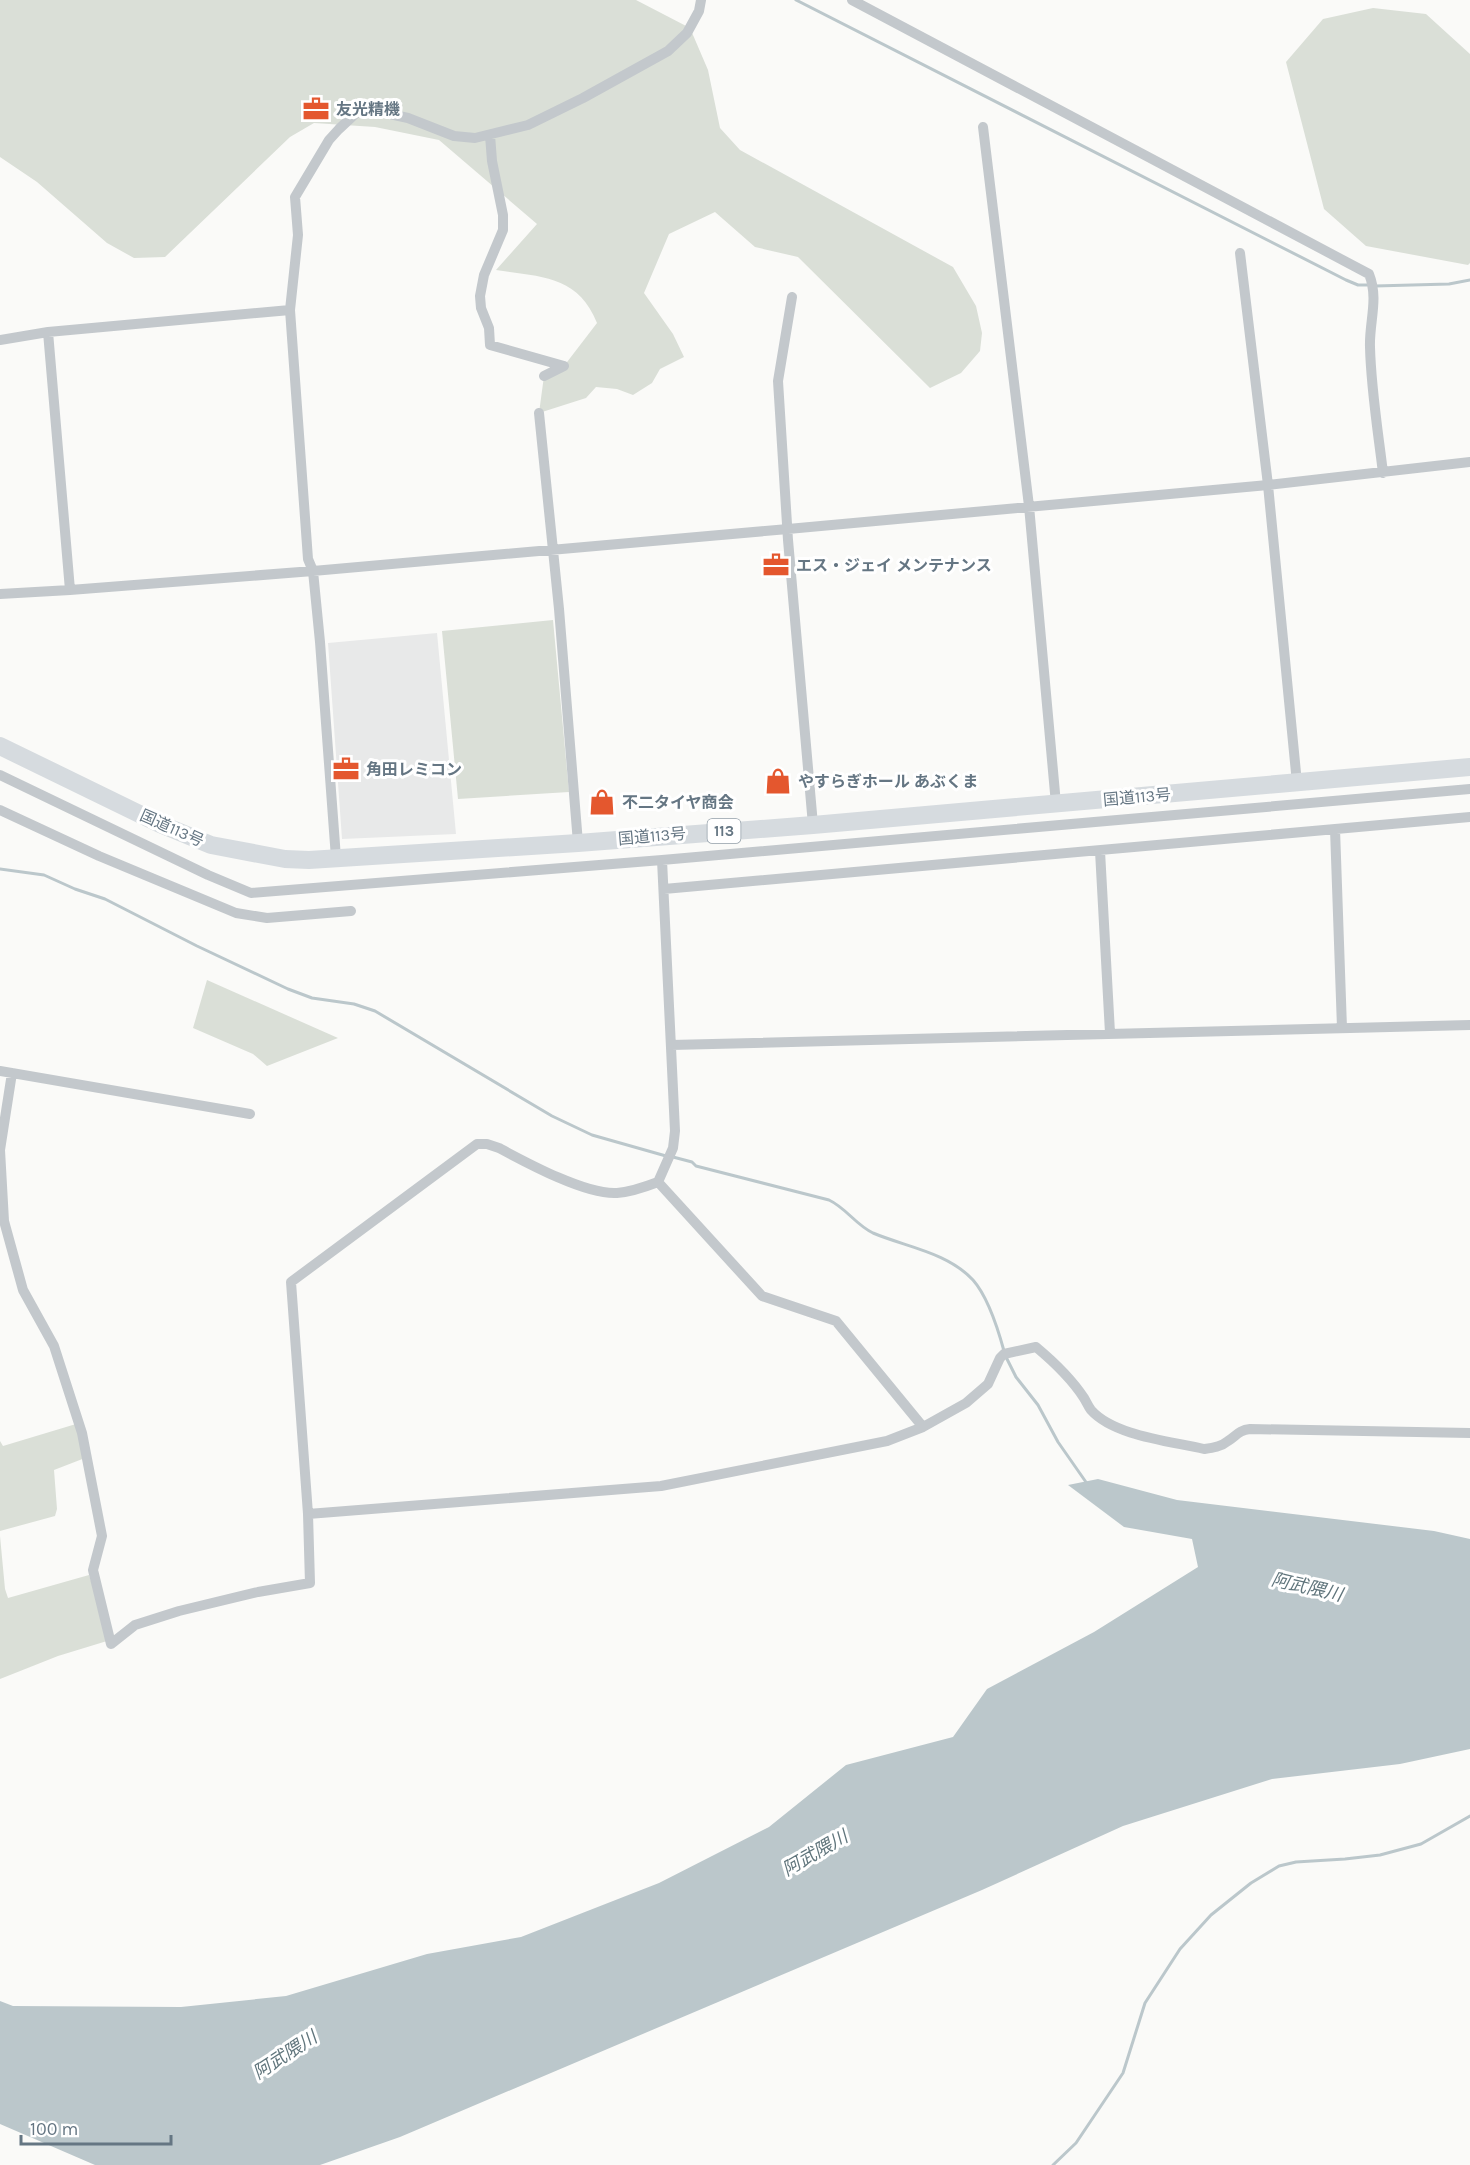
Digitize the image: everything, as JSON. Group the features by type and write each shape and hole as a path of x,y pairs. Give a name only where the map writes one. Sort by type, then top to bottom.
{"highway":[{"name":"国道113号","path":"0,746 160,824 211,845 285,859 578,843 813,825 1470,767"}],"street":[{"path":"336,858 313,571 308,559 290,310 298,235 295,197 330,140 356,114 376,111 408,118 454,136 475,138 528,125 583,98 668,51 687,33 699,11 701,0"},
{"path":"852,0 1370,274 1374,301 1370,346 1383,473"},
{"path":"983,126 1029,506 1056,804"},
{"path":"490,135 492,161 503,215 503,230 484,275 480,296 481,308 489,328 490,345 564,366 544,376"},
{"path":"1240,253 1268,485 1297,783"},
{"path":"792,297 778,381 813,825"},
{"path":"0,340 48,332 290,310"},
{"path":"48,332 70,590"},
{"path":"539,413 559,609 578,843"},
{"path":"0,594 552,551 1268,485 1470,462"},
{"path":"0,775 208,875 251,893 662,860 1470,789"},
{"path":"0,810 99,856 236,913 267,918 351,911"},
{"path":"664,889 1470,817"},
{"path":"1335,829 1342,1028"},
{"path":"1100,850 1110,1033"},
{"path":"658,1182 673,1148 675,1131 662,860"},
{"path":"671,1045 1470,1025"},
{"path":"0,1071 250,1114"},
{"path":"12,1073 0,1150 4,1221 23,1290 54,1346 82,1433 102,1536 93,1570 111,1644 135,1625 179,1611 258,1592 310,1583 308,1514 291,1282 477,1144 487,1143 570,1182 601,1191 617,1193 658,1182"},
{"path":"658,1182 762,1296 836,1321 924,1427"},
{"path":"308,1514 661,1486 888,1441 924,1427 966,1403 988,1384 1004,1354 1036,1347 1055,1362 1090,1409 1104,1421 1125,1430 1204,1449 1215,1448 1227,1442 1241,1430 1250,1429 1470,1433"}],"shaded area":[{"path":"0,0 636,0 690,28 708,70 720,128 740,150 953,267 976,306 982,333 980,351 961,373 930,388 798,257 755,247 715,212 669,234 644,293 673,334 684,357 660,369 652,383 633,395 617,389 596,387 586,398 539,413 544,376 564,366 597,323 589,307 568,287 542,277 496,270 537,224 439,140 375,127 314,123 290,137 165,257 134,258 107,243 37,182 0,157"},
{"path":"1373,8 1426,14 1470,54 1470,263 1468,265 1366,246 1324,209 1286,62 1323,19"},
{"path":"553,620 569,792 458,799 442,631"},
{"path":"437,633 456,834 342,839 328,643"},
{"path":"207,980 338,1038 267,1066 253,1054 193,1028"},
{"path":"76,1424 85,1458 54,1470 57,1509 55,1516 0,1531 0,1441 3,1446"},
{"path":"0,1536 5,1589 8,1598 89,1575 108,1632 107,1641 58,1656 0,1679"}],"water":[{"name":"阿武隈川","path":"1098,1479 1177,1500 1434,1531 1470,1539 1470,1749 1400,1764 1272,1779 1123,1826 982,1890 400,2137 320,2165 95,2165 0,2124 0,2001 13,2006 181,2007 286,1996 427,1954 521,1937 659,1883 769,1827 846,1765 953,1737 987,1689 1094,1632 1198,1567 1192,1539 1124,1527 1068,1485"}],"waterway":[{"path":"796,0 1346,280 1358,285 1368,285"},
{"path":"1375,286 1449,284 1470,280"},
{"path":"0,869 44,875 105,899 288,989 312,998 354,1004 375,1011 552,1116 592,1135 666,1156"},
{"path":"673,1157 692,1162 696,1166 829,1200 873,1233 926,1251 951,1263 973,1280 983,1295 996,1323 1004,1351"},
{"path":"1006,1357 1016,1377 1038,1405 1058,1442 1088,1485"},
{"path":"1053,2165 1076,2143 1123,2073 1145,2003 1180,1949 1211,1915 1251,1883 1279,1866 1296,1862 1380,1855 1421,1844 1470,1816"}],"place":[{"name":"友光精機","path":"316,109"},
{"name":"エス・ジェイ メンテナンス","path":"776,565"},
{"name":"角田レミコン","path":"346,769"},
{"name":"やすらぎホール あぶくま","path":"778,781"},
{"name":"不二タイヤ商会","path":"602,802"}]}
